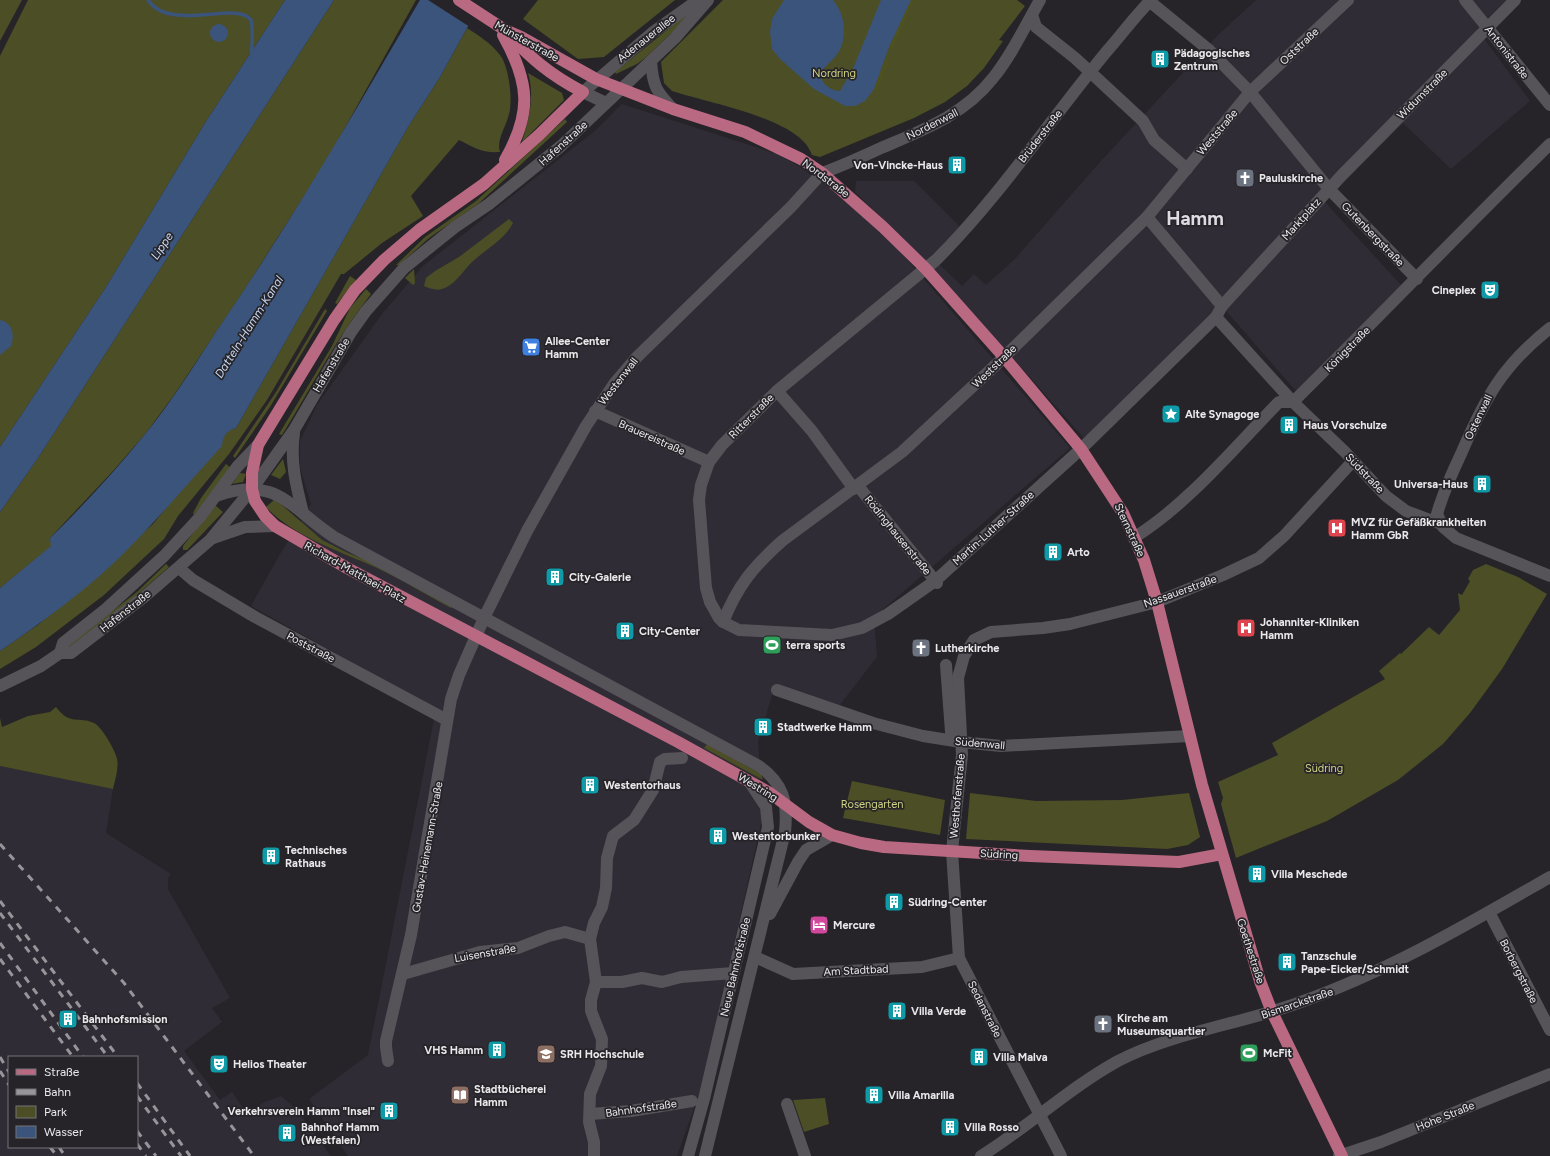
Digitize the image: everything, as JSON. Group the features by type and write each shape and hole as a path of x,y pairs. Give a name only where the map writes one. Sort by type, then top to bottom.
{"main road":[{"name":"Münsterstraße","path":"459,0 500,27 517,44 596,79"},
{"path":"500,27 545,69 561,81 583,92"},
{"path":"499,170 518,136 524,112 523,79 517,44"},
{"name":"Nordstraße","path":"596,79 674,109 745,132 801,159 822,173 883,226 926,269 1004,357"},
{"name":"Hafenstraße","path":"258,445 334,320 363,282 384,260 419,230 484,184 539,135 583,92"},
{"name":"Sternstraße","path":"1004,357 1081,449 1111,492 1135,537 1157,602 1190,736"},
{"name":"Richard-Matthaei-Platz","path":"258,445 252,473 252,489 258,507 275,526 399,596 477,635"},
{"name":"Westring","path":"477,635 749,781 785,804"},
{"name":"Goethestraße","path":"1190,736 1222,854 1260,981 1272,1012 1340,1155"},
{"name":"Südring","path":"785,804 809,822 832,835 861,843 884,846 952,851 1179,862 1222,854"}],"street":[{"name":"Adenauerallee","path":"596,79 652,33 698,0"},
{"name":"Adenauerallee","path":"621,89 698,13 708,0"},
{"name":"Nordenwall","path":"822,173 926,129 965,106 993,78 1040,0"},
{"name":"Marktplatz","path":"1149,0 1209,50 1204,57 1236,86 1241,83 1250,92 1329,189 1222,306 1216,317"},
{"name":"Brüderstraße","path":"926,269 981,214 1089,72 1149,0"},
{"name":"Oststraße","path":"1250,92 1348,0"},
{"name":"Antonistraße","path":"1464,0 1550,105"},
{"name":"Widumstraße","path":"1329,189 1515,0"},
{"path":"1032,15 1036,27 1143,121 1154,140 1187,169"},
{"path":"651,61 653,83 662,97 674,109"},
{"name":"Hafenstraße","path":"583,92 596,79"},
{"name":"Hafenstraße","path":"0,686 41,666 60,653 71,653 179,568 210,540 252,489 294,430 351,332 366,311 404,268 428,248 533,170 621,89"},
{"path":"583,92 606,103"},
{"name":"Weststraße","path":"723,622 737,590 750,572 788,537 902,452 1004,357 1147,217 1250,92"},
{"name":"Königstraße","path":"1293,402 1417,279 1461,231 1550,144"},
{"name":"Westenwall","path":"477,635 527,531 595,411 614,384 633,362 796,201 822,173"},
{"name":"Gutenbergstraße","path":"1329,189 1417,279"},
{"path":"1147,217 1222,306"},
{"name":"Ritterstraße","path":"723,622 714,609 708,595 701,537 699,500 701,485 709,462 722,446 777,391 926,269"},
{"name":"Südstraße","path":"1216,317 1293,402 1386,496 1406,511 1441,524 1448,533 1456,538 1550,575"},
{"name":"Martin-Luther-Straße","path":"723,622 739,630 809,635 841,634 862,628 872,623 936,582 1081,449 1216,317"},
{"name":"Ostenwall","path":"1441,524 1437,514 1440,504 1467,439 1492,388 1519,354 1550,328"},
{"name":"Rödinghauserstraße","path":"777,391 812,431 856,487 936,582"},
{"path":"1135,537 1150,528 1186,498 1279,402 1293,402"},
{"name":"Brauereistraße","path":"595,411 709,462"},
{"path":"294,430 291,452 294,476 303,513"},
{"name":"Hafenstraße","path":"60,653 63,643 106,609 164,556 216,496 237,467 258,445"},
{"name":"Nassauerstraße","path":"969,647 974,640 991,632 1056,626 1157,602 1223,575 1259,558 1284,536 1353,461"},
{"path":"216,496 233,491 252,489"},
{"name":"Richard-Matthaei-Platz","path":"252,489 272,492 303,513 334,537 484,618"},
{"path":"210,540 245,527 275,526"},
{"name":"Poststraße","path":"179,568 193,580 255,617 447,720"},
{"name":"Westring","path":"484,618 758,766 775,780 785,804"},
{"name":"Gustav-Heinemann-Straße","path":"388,1061 386,1047 411,935 447,720 454,688 477,635"},
{"name":"Westhofenstraße","path":"952,851 961,767 958,678 964,656 969,647"},
{"path":"946,665 951,732"},
{"name":"Südenwall","path":"777,690 873,723 923,736 961,742 1009,746 1190,736"},
{"name":"Bahnhofstraße","path":"594,1156 590,1114 590,1094 601,1066 602,1039 591,1011 591,1000 596,982 590,939 594,923 602,907 606,888 607,858 613,836 634,820 653,790 660,762 665,759 682,758"},
{"name":"Neue Bahnhofstraße","path":"688,1156 704,1099 768,827 766,807 749,781"},
{"name":"Neue Bahnhofstraße","path":"705,1156 785,832 785,804"},
{"path":"762,929 806,850 832,835"},
{"name":"Sedanstraße","path":"952,851 959,958 1061,1156"},
{"name":"Bismarckstraße","path":"981,1156 1101,1072 1137,1052 1159,1044 1272,1012 1338,988 1376,972 1489,912 1550,877"},
{"name":"Borbergstraße","path":"1489,912 1550,1030"},
{"name":"Luisenstraße","path":"403,974 465,955 518,948 549,936 565,932 590,939"},
{"name":"Am Stadtbad","path":"755,957 793,974 922,967 959,958"},
{"path":"596,982 622,982 642,978 662,982 681,977 733,973"},
{"name":"Hohe Straße","path":"1340,1155 1381,1142 1550,1074"},
{"name":"Bahnhofstraße","path":"590,1114 631,1111 692,1101"},
{"path":"787,1104 805,1156"}],"shaded area":[{"path":"911,0 914,0 892,49 889,48"},
{"path":"1256,0 1506,0 1477,29 1530,101 1451,169 1403,123 1325,202 1401,285 1296,391 1221,305 1086,436 1083,437 934,269 939,264 962,286 974,274 986,285 1014,260 1100,162 1219,34"},
{"path":"886,60 889,61 877,90 874,89"},
{"path":"622,104 777,154 800,167 846,199 897,248 1070,448 874,617 877,657 839,706 775,685 758,742 763,815 702,1086 677,1156 348,1156 309,1099 368,1055 436,709 251,606 280,554 311,504 300,467 300,441 317,405 382,314 423,266 596,130"},
{"path":"856,181 914,181 961,228 927,262 855,192"},
{"path":"0,766 113,789 106,833 171,874 168,878 168,889 230,998 212,1008 222,1022 184,1051 220,1100 232,1092 247,1114 254,1110 255,1111 259,1108 258,1106 264,1102 281,1096 298,1111 331,1156 0,1156"}],"green space":[{"path":"0,0 22,0 0,41"},
{"path":"28,0 285,0 205,123 106,287 0,447 0,56"},
{"path":"334,0 416,0 327,160 245,289 174,395 146,433 113,471 50,538 52,546 0,588 0,512 36,461"},
{"path":"538,0 675,0 604,57 578,59 523,19"},
{"name":"Nordring","path":"723,0 1017,0 1025,6 999,40 1003,41 984,68 967,86 945,102 914,118 820,157 812,155 804,142 793,133 778,125 761,117 672,91 664,83 661,62"},
{"path":"693,9 695,11 645,58 637,64 616,74 615,72"},
{"path":"467,28 493,47 500,55 506,67 511,101 508,119 500,138 500,152 483,151 459,140 411,196 423,216 382,243 344,274 341,274 267,400 229,454 178,516 164,539 104,595 36,647 0,669 0,651 39,624 153,524 228,431 236,428 408,127 440,77"},
{"path":"528,73 562,93 564,100 522,142 529,116 531,99"},
{"path":"565,119 567,122 478,204 429,238 399,265 396,265 425,237 476,201"},
{"path":"509,219 513,223 505,234 472,262 450,285 437,290 424,286 426,278 459,257"},
{"path":"414,269 415,283 413,285 405,278"},
{"path":"350,276 356,280 337,304 335,303"},
{"path":"366,289 371,294 336,345 282,435 279,434 332,346 350,308"},
{"path":"325,309 327,311 270,407 235,458 233,456 276,392"},
{"path":"283,459 286,472 280,479 271,475"},
{"path":"226,464 231,468 194,515 193,513 201,498"},
{"path":"240,473 246,474 243,482 232,484"},
{"path":"275,499 322,540 368,561 452,605 451,608 385,572 317,542 289,526 276,517 266,507"},
{"path":"215,505 223,512 187,550 183,550 183,546"},
{"path":"166,564 169,567 124,606 67,649 66,647 137,592"},
{"name":"Südring","path":"1486,564 1518,577 1547,594 1502,669 1470,713 1443,744 1398,780 1327,821 1236,858 1221,804 1223,798 1218,782 1278,755 1272,743 1385,679 1379,671 1400,653 1401,654 1429,627 1439,635 1460,610 1458,593 1462,595 1470,581 1468,579 1473,570"},
{"path":"56,707 61,713 70,719 84,720 94,723 108,739 117,759 117,770 113,789 0,766 0,718 2,727 28,716 50,712"},
{"path":"707,744 761,774 763,780 704,748"},
{"name":"Rosengarten","path":"852,781 945,800 940,835 843,818"},
{"path":"970,793 1036,801 1122,800 1189,793 1200,837 1188,845 1167,849 966,839"},
{"path":"825,1098 829,1124 804,1132 793,1100"}],"water":[{"name":"Lippe","path":"285,0 334,0 36,461 0,512 0,447 106,287 205,123"},
{"name":"Datteln-Hamm-Kanal","path":"420,0 485,0 467,28 440,77 408,127 236,428 229,431 225,435 222,446 117,560 60,608 0,651 0,588 51,546 50,538 111,474 146,433 168,404 254,276 327,158"},
{"path":"784,0 833,0 837,6 844,26 843,40 834,59 820,74 827,86 840,91 852,71 881,0 911,0 889,47 874,89 865,101 855,106 845,106 814,89 780,59 772,49 770,32 772,19"},
{"path":"219,24 225,27 228,33 225,39 219,42 213,39 210,33 213,27"},
{"path":"0,320 4,321 10,326 13,338 11,346 0,355"}],"pier":[{"path":"428,0 487,0 470,27"}],"waterway":[{"path":"148,0 158,10 171,14 187,16 232,13 243,15 251,20 252,57"}],"railway":[{"path":"0,844 124,983 254,1156"},
{"path":"0,901 117,1056"},
{"path":"0,913 107,1056"},
{"path":"0,943 82,1056"},
{"path":"0,959 72,1056"},
{"path":"0,1057 8,1070"},
{"path":"0,1071 8,1083"},
{"path":"138,1084 190,1156"},
{"path":"138,1097 181,1156"},
{"path":"138,1132 156,1156"},
{"path":"138,1145 146,1156"},
{"path":"51,1148 57,1156"},
{"path":"60,1148 65,1156"}],"place":[{"name":"Pädagogisches Zentrum","path":"1160,59"},
{"name":"Von-Vincke-Haus","path":"957,165"},
{"name":"Pauluskirche","path":"1245,178"},
{"name":"Cineplex","path":"1490,290"},
{"name":"Allee-Center Hamm","path":"531,347"},
{"name":"Alte Synagoge","path":"1171,414"},
{"name":"Haus Vorschulze","path":"1289,425"},
{"name":"Universa-Haus","path":"1482,484"},
{"name":"MVZ für Gefäßkrankheiten Hamm GbR","path":"1337,528"},
{"name":"Arto","path":"1053,552"},
{"name":"City-Galerie","path":"555,577"},
{"name":"Johanniter-Kliniken Hamm","path":"1246,628"},
{"name":"City-Center","path":"625,631"},
{"name":"terra sports","path":"772,645"},
{"name":"Lutherkirche","path":"921,648"},
{"name":"Stadtwerke Hamm","path":"763,727"},
{"name":"Westentorhaus","path":"590,785"},
{"name":"Westentorbunker","path":"718,836"},
{"name":"Technisches Rathaus","path":"271,856"},
{"name":"Villa Meschede","path":"1257,874"},
{"name":"Südring-Center","path":"894,902"},
{"name":"Mercure","path":"819,925"},
{"name":"Tanzschule Pape-Eicker/Schmidt","path":"1287,962"},
{"name":"Villa Verde","path":"897,1011"},
{"name":"Bahnhofsmission","path":"68,1019"},
{"name":"Kirche am Museumsquartier","path":"1103,1024"},
{"name":"VHS Hamm","path":"497,1050"},
{"name":"McFit","path":"1249,1053"},
{"name":"SRH Hochschule","path":"546,1054"},
{"name":"Villa Malva","path":"979,1057"},
{"name":"Helios Theater","path":"219,1064"},
{"name":"Stadtbücherei Hamm","path":"460,1095"},
{"name":"Villa Amarilla","path":"874,1095"},
{"name":"Verkehrsverein Hamm \"Insel\"","path":"389,1111"},
{"name":"Villa Rosso","path":"950,1127"},
{"name":"Bahnhof Hamm (Westfalen)","path":"287,1133"}],"district":[{"name":"Hamm","path":"1195,218"}]}
